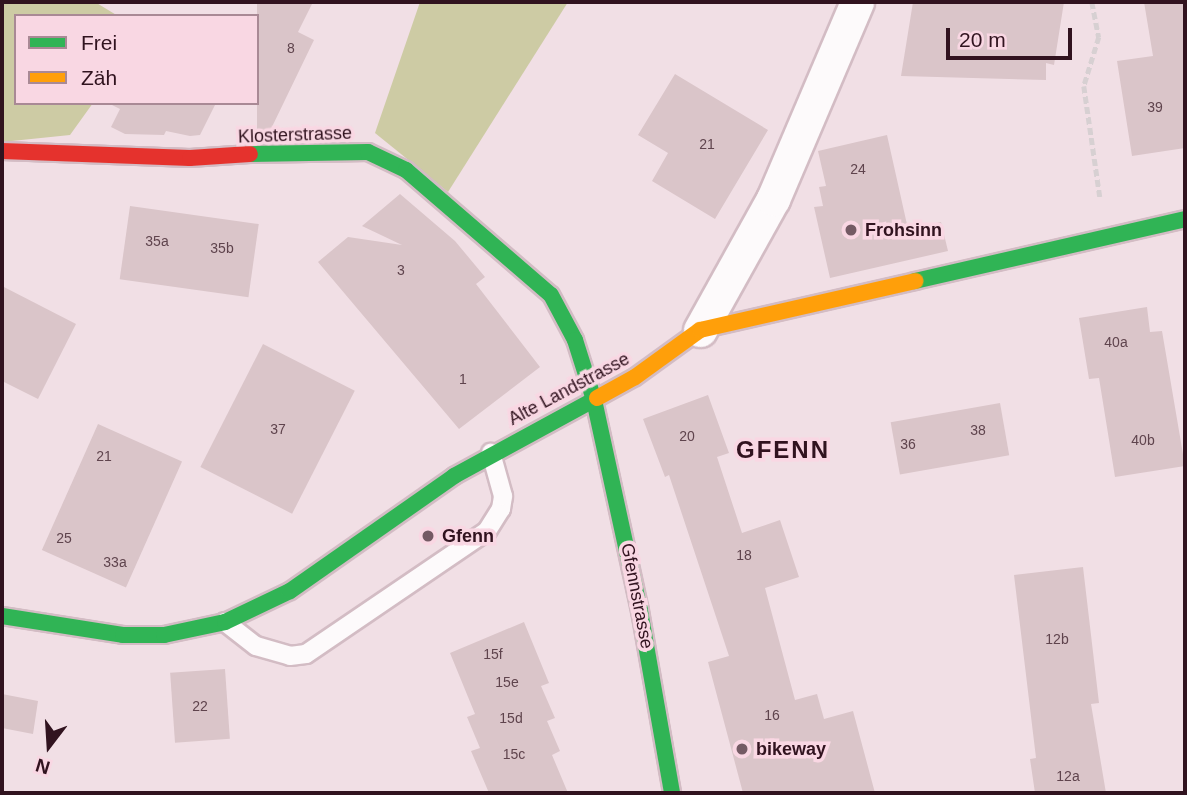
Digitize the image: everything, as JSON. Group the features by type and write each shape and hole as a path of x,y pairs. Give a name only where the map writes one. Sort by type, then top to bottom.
{"street":[{"path":"700,330 773,199 857,2"},
{"name":"Klosterstrasse","path":"2,151 190,158 321,150 368,152 406,170 551,295 575,340 594,400"},
{"name":"Alte Landstrasse","path":"2,616 123,635 164,635 225,622 290,591 491,453 594,400 700,330 1185,219"},
{"name":"Gfennstrasse","path":"594,400 640,611 672,793"}],"lane":[{"path":"225,622 256,646 290,656 306,654 487,531 502,509 503,496 491,453"}],"path":[{"path":"1092,2 1099,37 1084,86 1106,236"}],"shaded area":[{"path":"2,2 95,2 115,14 14,14 14,105 92,105 70,135 2,142"},
{"path":"420,2 568,2 448,192 375,133"}],"building":[{"path":"257,2 313,2 298,32 314,40 270,131 257,132 259,14"},
{"path":"913,2 1064,2 1054,65 1046,63 1046,80 901,76"},
{"path":"1144,2 1185,2 1185,148 1132,156 1117,61 1153,56"},
{"path":"675,74 768,130 715,219 652,181 668,153 638,135"},
{"path":"112,105 215,105 200,135 190,136 166,131 164,135 125,134 111,127 120,109"},
{"path":"887,135 908,229 941,222 948,251 830,278 814,207 823,206 819,187 826,186 818,151"},
{"path":"400,194 455,241 485,277 476,284 540,367 459,429 318,262 348,237 402,245 362,226"},
{"path":"130,206 259,224 248,297 120,279"},
{"path":"2,286 76,324 38,399 2,381"},
{"path":"1147,307 1150,332 1162,331 1185,466 1115,477 1099,378 1089,379 1079,318"},
{"path":"263,344 355,391 292,514 200,467"},
{"path":"708,395 729,453 717,457 742,533 780,520 799,577 765,588 795,700 817,694 824,719 853,711 875,793 743,793 708,662 729,656 669,475 665,477 643,419"},
{"path":"1000,403 1009,455 900,474 891,422"},
{"path":"98,424 182,461 126,587 42,550"},
{"path":"1083,567 1099,703 1091,704 1106,793 1035,793 1030,759 1036,758 1014,575"},
{"path":"524,622 549,683 541,686 555,718 547,721 560,751 552,755 568,793 489,793 471,751 480,748 467,717 475,714 450,653"},
{"path":"225,669 230,739 175,743 170,673"},
{"path":"2,694 38,701 33,734 2,728"}],"traffic: fast":[{"path":"250,154 368,152 406,170 551,295 575,340 594,400 640,611 672,793"},
{"path":"915,281 1185,219"},
{"path":"2,616 123,635 164,635 225,622 290,591 454,476 597,398"}],"traffic: slow":[{"path":"597,398 635,377 700,330 915,281"}],"traffic: jam":[{"path":"2,151 190,158 250,154"}],"place":[{"name":"Frohsinn","path":"851,230"},
{"name":"Gfenn","path":"428,536"},
{"name":"bikeway","path":"742,749"}],"district":[{"name":"GFENN","path":"783,450"}]}
